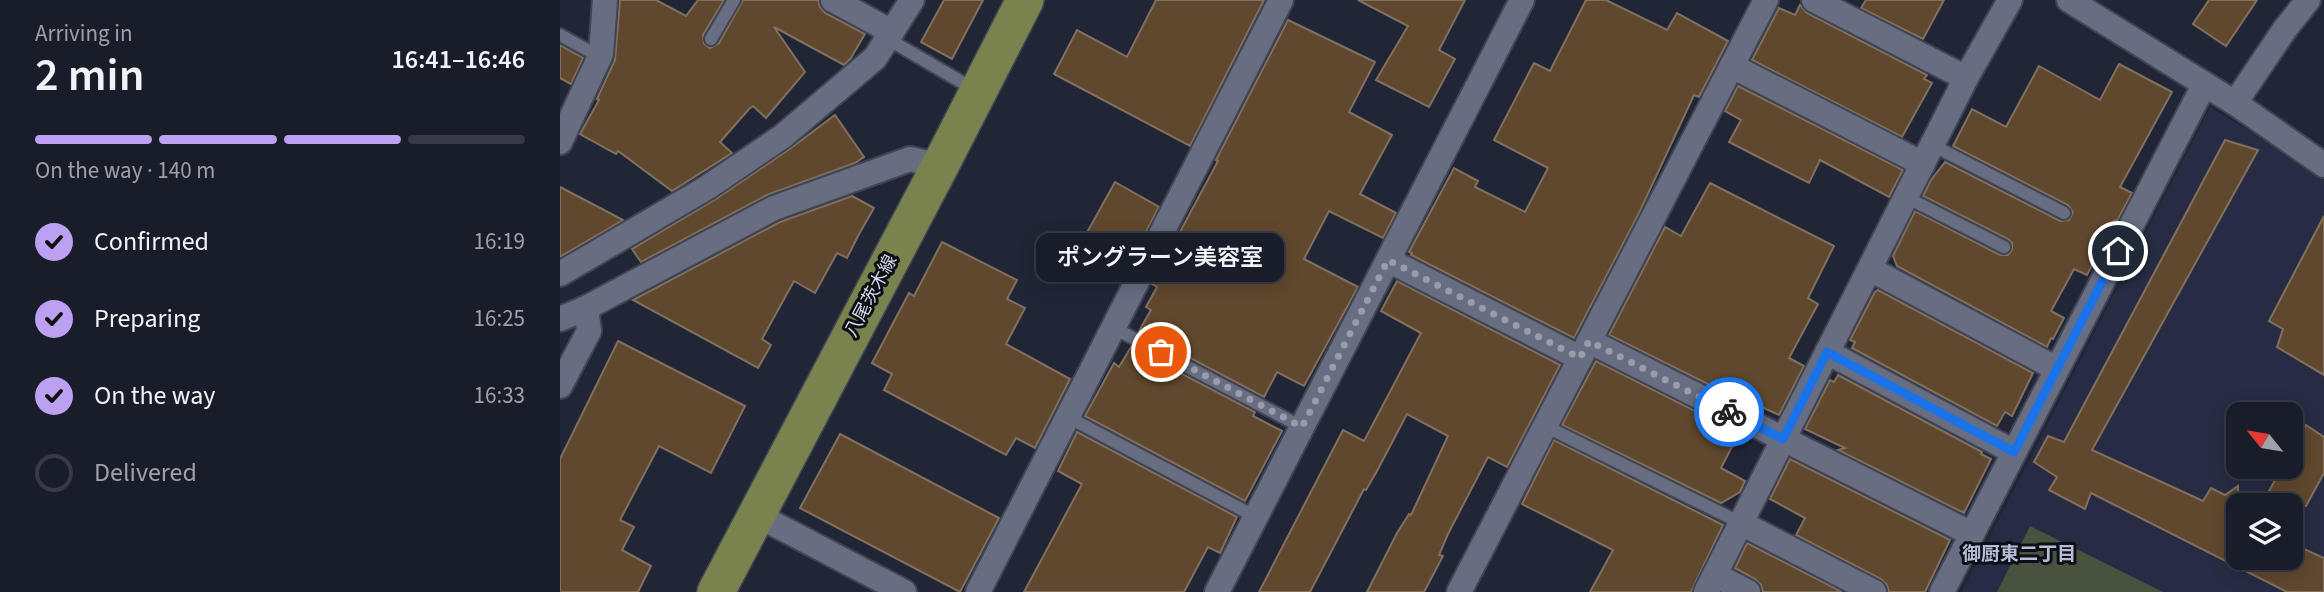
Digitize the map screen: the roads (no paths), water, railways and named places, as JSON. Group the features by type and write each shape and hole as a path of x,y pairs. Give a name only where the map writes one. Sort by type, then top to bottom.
{"main road":[{"name":"八尾茨木線","path":"716,592 1025,0"}],"street":[{"path":"560,142 567,106 600,57 606,0"},
{"path":"833,0 890,36"},
{"path":"560,274 708,187 783,136 876,58 912,0"},
{"path":"978,592 1281,0"},
{"path":"1217,592 1522,0"},
{"path":"1459,592 1766,0"},
{"path":"1814,0 1966,78"},
{"path":"1748,592 1710,583 1966,78 2010,0"},
{"path":"2069,0 2235,103 2324,165"},
{"path":"2235,103 2308,0"},
{"path":"1732,66 1928,155"},
{"path":"1942,592 2204,85"},
{"path":"560,319 586,308 774,208 910,159 940,166"},
{"path":"1388,260 1783,439 1972,534"},
{"path":"1870,269 2057,369"},
{"path":"560,387 589,331 586,308"},
{"path":"1827,352 2014,452"},
{"path":"755,514 904,592"},
{"path":"1741,523 1874,592"}],"lane":[{"path":"711,39 734,0"},
{"path":"560,35 600,57"},
{"path":"890,36 978,92"},
{"path":"1928,155 2064,213"},
{"path":"1906,197 2004,247"},
{"path":"1114,328 1302,427"},
{"path":"1068,417 1256,517"},
{"path":"1545,426 1741,523"}],"place":[{"name":"ポングラーン美容室","path":"1161,352"}],"district":[{"name":"御厨東二丁目","path":"2019,554"}]}
